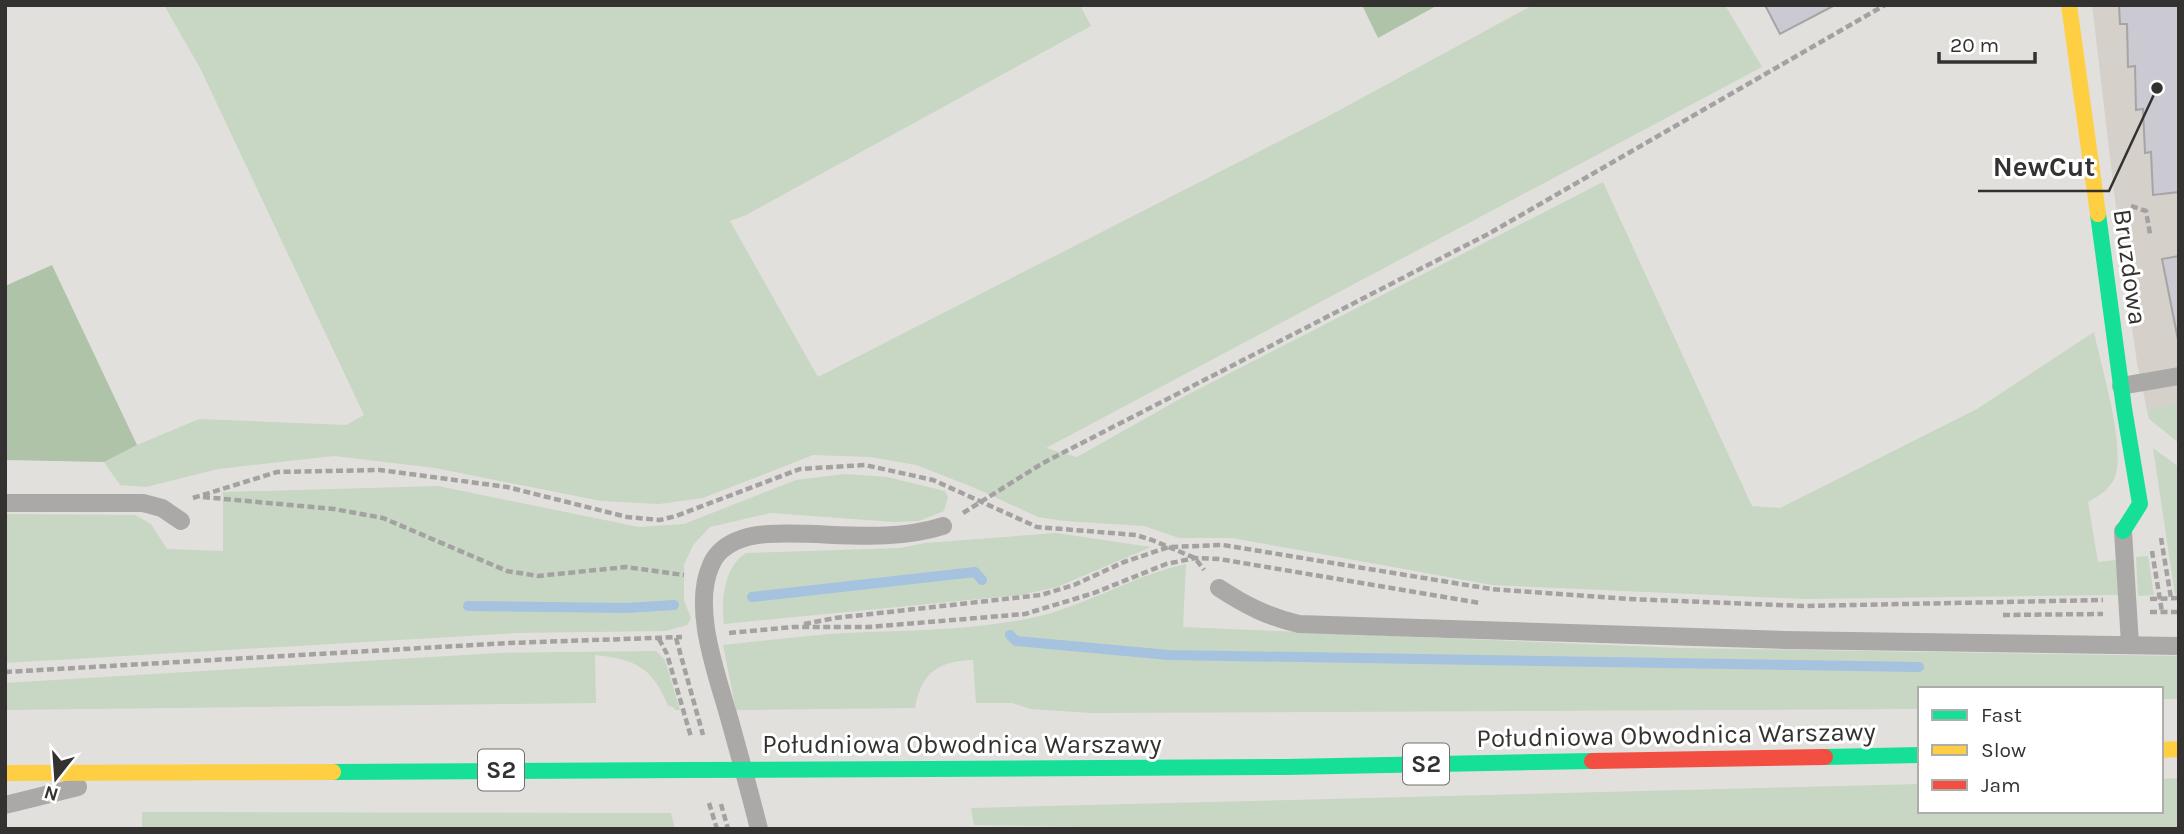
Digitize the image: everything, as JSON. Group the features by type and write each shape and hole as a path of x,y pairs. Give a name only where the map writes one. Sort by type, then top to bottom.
{"main road":[{"name":"Bruzdowa","path":"2069,5 2140,504 2123,531"},
{"name":"Południowa Obwodnica Warszawy","path":"5,774 1300,767 1918,755"}],"lane":[{"path":"2122,386 2179,376"},
{"path":"5,503 143,503 163,508 181,521"},
{"path":"759,829 707,635 704,597 706,578 712,562 724,547 743,538 767,534 895,536 921,533 943,526"},
{"path":"2123,531 2130,644"},
{"path":"1219,588 1250,608 1273,618 1299,624 1784,640 2179,646"},
{"path":"5,805 139,772"}],"path":[{"path":"982,501 1043,463 1490,233 1885,5"},
{"path":"163,508 277,472 380,470 507,487 627,517 660,520 800,469 865,465 933,480 1037,527 1136,535 1195,558 1219,588"},
{"path":"200,496 334,509 383,518 507,571 538,576 626,567 706,578"},
{"path":"5,672 509,643 648,639 793,627 835,618 1041,595 1074,585 1124,562 1169,547 1223,545 1491,589 1629,599 1804,606 2179,598"},
{"path":"2162,612 2179,612"}],"shaded area":[{"path":"2092,5 2179,5 2179,402 2147,410 2137,363 2121,251"}],"green space":[{"path":"164,5 1080,5 1091,26 746,215 730,221 818,377 1325,118 1533,5 1725,5 1762,67 1046,448 1077,457 1185,396 1603,182 1752,506 1780,508 1977,409 2094,332 2115,427 2118,464 2110,485 2088,502 2098,562 2116,560 2119,595 1805,599 1492,585 1232,538 1179,538 1144,526 1038,517 916,465 870,457 813,455 703,498 659,504 601,501 435,468 334,456 218,469 146,487 120,485 104,462 199,419 346,425 364,415 200,68"},
{"path":"1362,5 1438,5 1378,38"},
{"path":"52,265 137,445 104,462 5,460 5,286"},
{"path":"2179,402 2179,443 2149,419 2147,410"},
{"path":"2153,448 2179,467 2179,594 2175,595"},
{"path":"845,474 887,477 945,491 948,497 944,511 919,521 894,522 771,513 710,527 693,545 684,565 684,601 691,618 687,625 666,631 517,633 5,663 5,514 135,515 151,524 167,549 223,551 223,492 438,486 639,527 684,524 796,480"},
{"path":"1056,533 1151,547 1057,587 1021,595 724,624 726,584 733,566 746,553 900,548 925,543"},
{"path":"2148,556 2154,595 2138,596 2136,557"},
{"path":"1186,564 1183,627 1681,648 2179,656 2179,699 2163,699 2163,687 1918,687 1918,709 1091,713 1030,709 1012,703 976,703 973,660 950,663 933,671 922,686 915,708 736,710 723,645 829,634 959,628 1011,622 1055,612"},
{"path":"656,651 665,660 680,710 668,706 656,682 640,667 621,659 595,655 596,703 5,710 5,683 497,653"},
{"path":"2179,778 2179,829 1136,828 974,825 971,808 1918,784 1918,813 2163,813 2163,779"},
{"path":"142,812 671,813 675,829 142,829"}],"building":[{"path":"1765,5 1835,5 1780,34"},
{"path":"2119,5 2179,5 2179,192 2153,195 2151,152 2145,153 2143,109 2136,110 2135,66 2128,67 2127,24 2120,24"},
{"path":"2179,256 2179,345 2162,259"}],"waterway":[{"path":"752,597 975,572 982,580"},
{"path":"468,606 626,608 674,605"},
{"path":"1010,635 1016,641 1169,655 1919,667"}],"traffic: fast":[{"path":"2098,214 2140,504 2123,531"},
{"path":"1825,757 1918,755"},
{"path":"932,769 1286,767 1592,761"},
{"path":"690,770 932,769"},
{"path":"333,772 690,770"}],"traffic: slow":[{"path":"2069,5 2098,214"},
{"path":"2163,750 2179,749"},
{"path":"5,773 333,772"}],"traffic: jam":[{"path":"1592,761 1825,757"}],"place":[{"name":"NewCut","path":"2157,88"}]}
